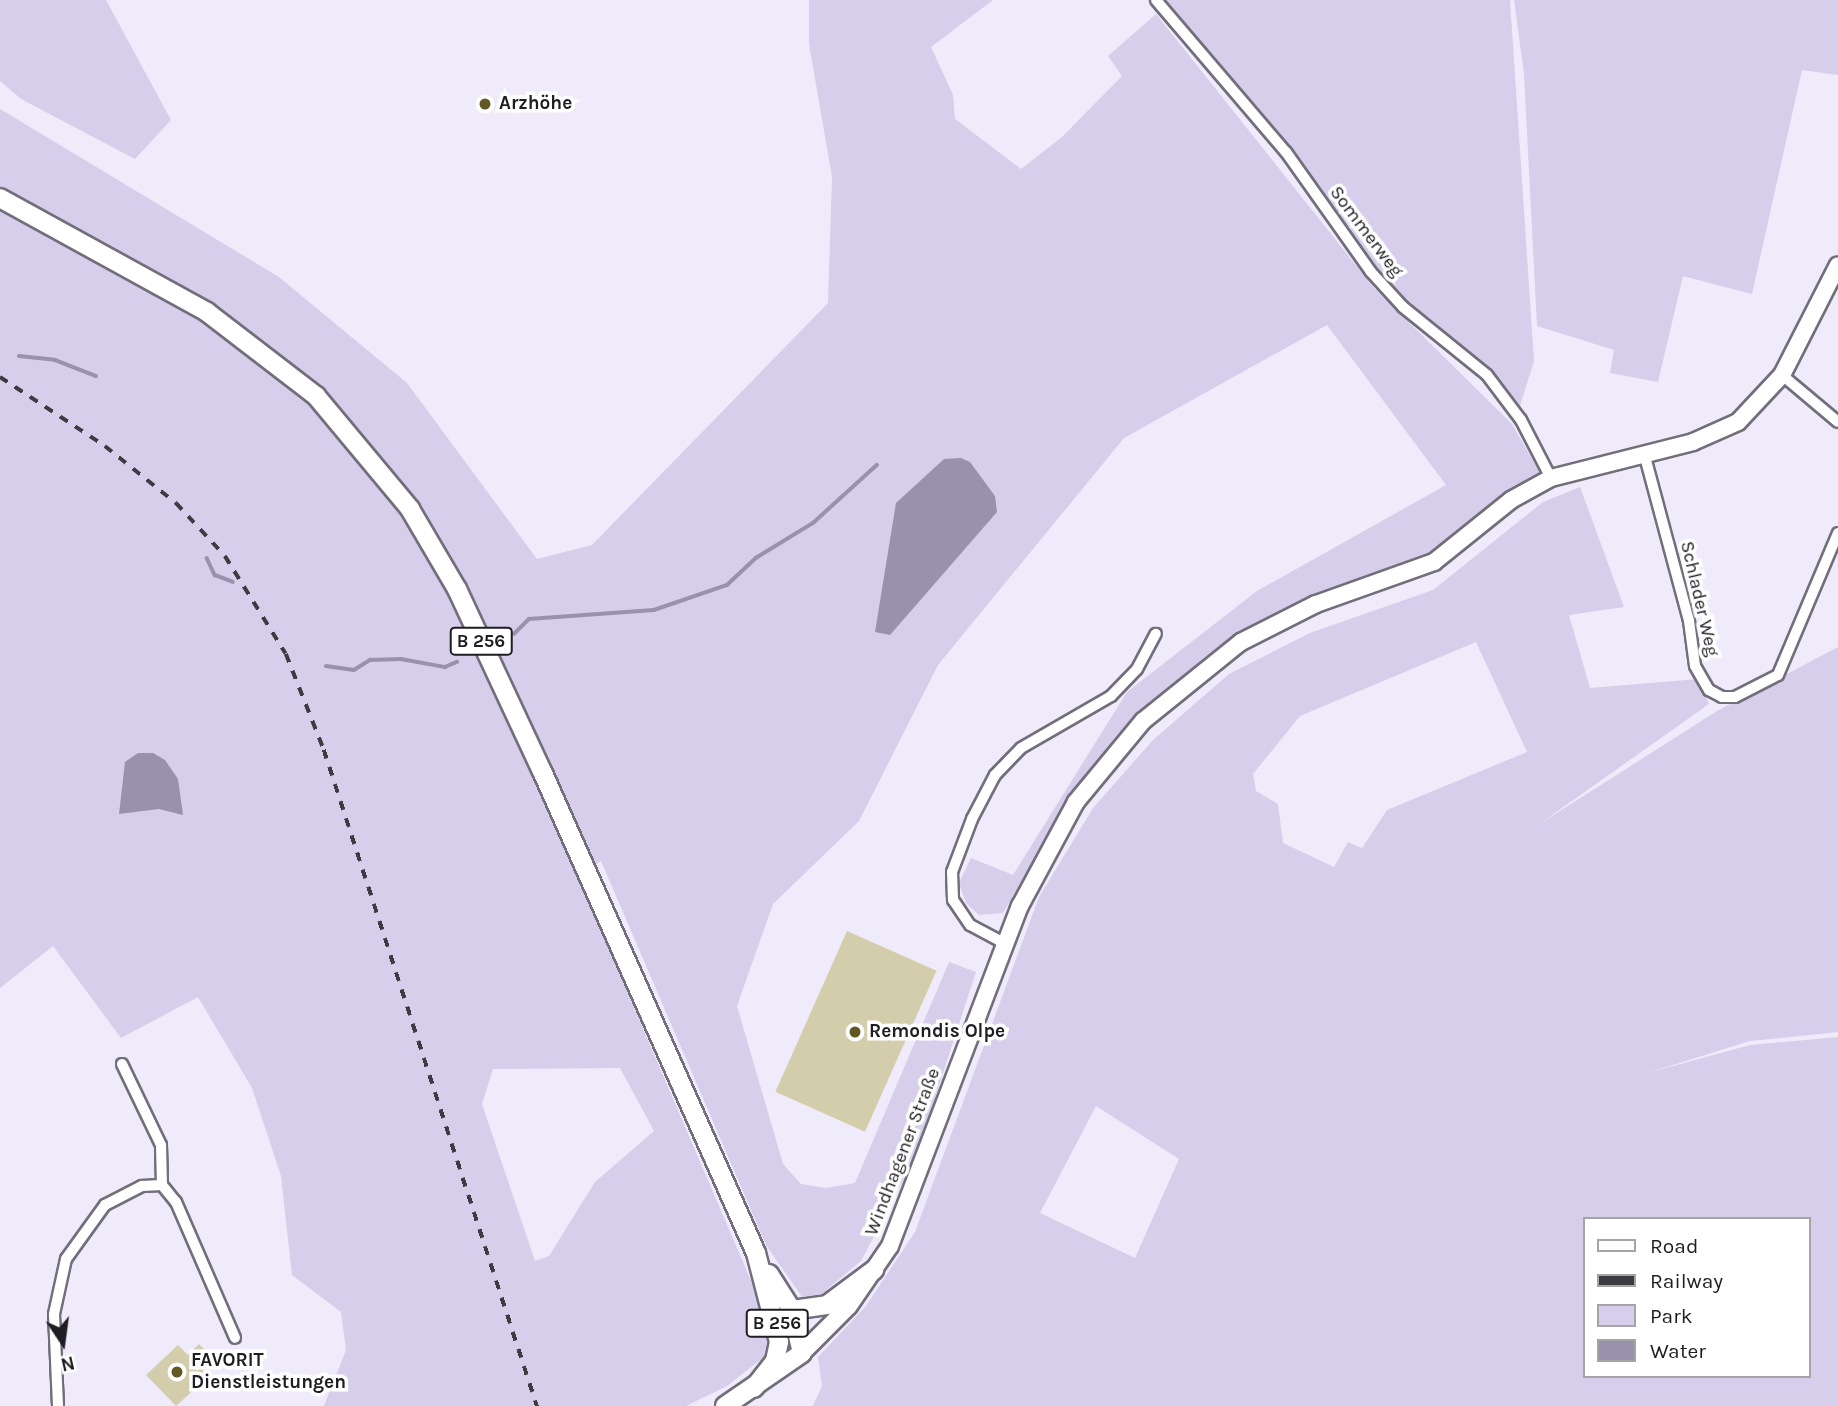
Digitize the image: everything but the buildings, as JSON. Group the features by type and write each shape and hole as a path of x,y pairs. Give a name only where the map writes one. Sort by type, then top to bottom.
{"main road":[{"name":"B 256","path":"0,198 218,321 316,396 410,509 457,589 531,747 802,1353 724,1406"},
{"name":"Windhagener Straße","path":"802,1353 849,1306 874,1270 909,1205 1004,943 1076,803 1104,763 1174,691 1213,660 1291,615 1434,562 1511,500 1551,478 1693,442 1738,422 1782,374 1838,265"},
{"name":"B 256","path":"784,1315 827,1305 874,1270"},
{"name":"B 256","path":"754,1388 775,1361 784,1315"}],"street":[{"name":"Sommerweg","path":"1156,0 1286,152 1371,272 1402,307 1487,375 1521,420 1551,478"},
{"path":"1782,374 1838,422"},
{"name":"Schlader Weg","path":"1644,453 1689,621 1695,666 1709,690 1735,697 1777,675 1788,660 1838,533"},
{"path":"1004,943 970,925 953,900 951,872 972,819 995,775 1021,748 1111,696 1137,669 1156,634"},
{"path":"122,1064 161,1146 162,1185 176,1202 235,1338"},
{"path":"58,1406 54,1314 66,1259 105,1205 142,1186 162,1185"}],"green space":[{"path":"0,0 106,0 171,120 135,159 21,99 0,81"},
{"path":"809,0 993,0 931,47 953,95 955,119 1021,169 1062,137 1122,76 1108,56 1156,14 1374,288 1512,424 1540,473 1424,557 1309,600 1206,656 1133,721 1094,767 1063,809 1003,913 979,915 966,903 959,883 971,858 1013,875 1127,692 1257,591 1446,485 1327,325 1124,438 938,665 859,821 773,904 737,1006 783,1164 801,1184 826,1188 855,1183 949,962 976,972 916,1156 861,1261 820,1295 802,1297 766,1245 601,861 578,877 761,1304 772,1340 769,1353 727,1386 686,1406 324,1406 346,1350 341,1312 292,1275 281,1176 252,1088 198,997 121,1038 53,946 0,988 0,109 279,277 407,383 537,559 592,545 828,303 832,177 809,44","holes":["620,1068 654,1131 595,1182 549,1256 535,1261 482,1104 493,1069"]},
{"path":"1164,0 1510,0 1534,361 1518,412 1390,289"},
{"path":"1514,0 1838,0 1838,75 1802,70 1752,294 1683,276 1658,382 1610,373 1614,350 1537,326 1524,74"},
{"path":"1580,487 1624,607 1569,615 1590,688 1698,679 1709,704 1538,825 1717,711 1838,647 1838,1032 1750,1041 1647,1073 1750,1045 1838,1037 1838,1406 813,1406 822,1386 818,1357 866,1306 915,1232 1039,897 1093,808 1153,740 1229,674 1310,633 1433,590 1543,502","holes":["1476,642 1527,752 1387,810 1362,848 1348,842 1334,867 1283,843 1278,804 1256,791 1253,774 1300,716","1096,1106 1179,1159 1135,1258 1040,1213"]}],"water":[{"path":"961,458 970,462 995,496 997,512 890,635 875,632 896,503 944,459"},
{"path":"138,753 153,753 165,760 178,779 183,815 159,809 119,814 125,762"}],"waterway":[{"path":"19,356 55,360 96,376"},
{"path":"514,634 529,619 654,610 727,585 756,558 813,523 877,465"},
{"path":"207,558 215,575 233,582"},
{"path":"326,666 354,670 370,660 401,659 445,667 457,662"}],"railway":[{"path":"0,377 105,446 176,503 225,556 286,654 324,750 537,1406"}],"place":[{"name":"Arzhöhe","path":"485,104"},
{"name":"Remondis Olpe","path":"855,1032"},
{"name":"FAVORIT Dienstleistungen","path":"177,1372"}]}
